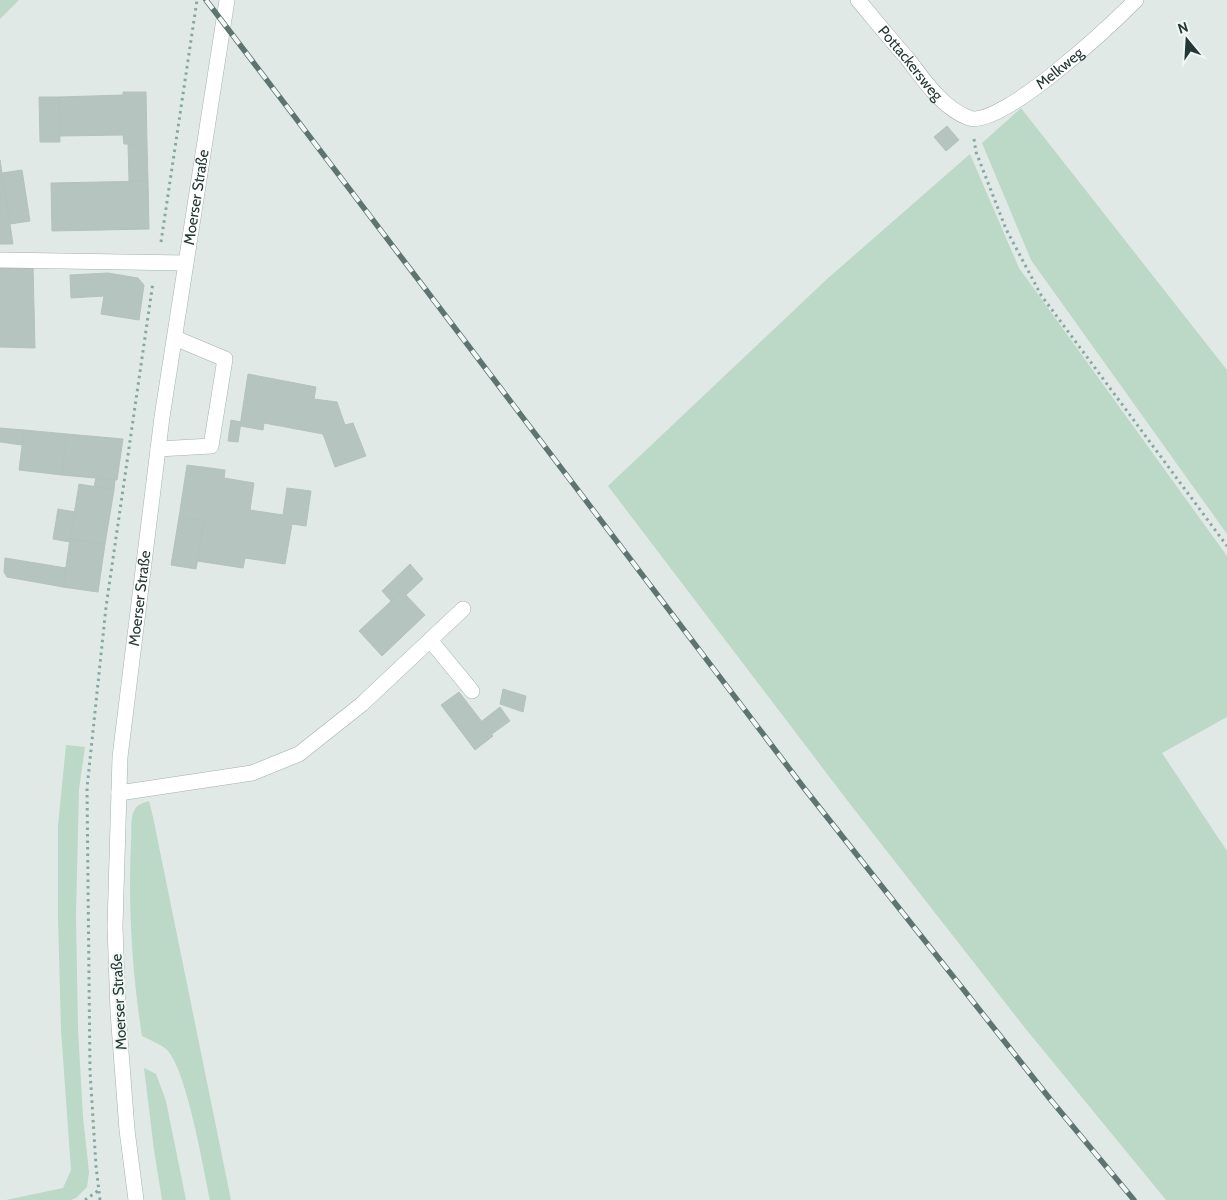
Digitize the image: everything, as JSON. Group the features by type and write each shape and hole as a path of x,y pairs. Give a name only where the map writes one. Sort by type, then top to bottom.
{"main road":[{"name":"Moerser Straße","path":"136,1200 127,1130 118,1012 115,926 120,758 158,449 227,0"},
{"name":"Pottackersweg","path":"858,0 935,92 956,112 971,119"},
{"name":"Melkweg","path":"971,119 994,114 1021,99 1080,52 1136,0"},
{"path":"0,260 186,263"},
{"path":"158,449 211,446 226,359 175,338"},
{"path":"119,793 252,773 299,754 362,704 463,609"},
{"path":"430,640 472,691"}],"path":[{"path":"971,119 976,152 1006,230 1040,295 1227,546"},
{"path":"85,1200 99,1190 100,1200"}],"green space":[{"path":"0,0 19,0 0,19"},
{"path":"1021,108 1227,370 1227,534 1031,260 982,143"},
{"path":"970,154 1019,268 1227,556 1227,717 1162,753 1227,851 1227,1200 1166,1200 1025,1028 850,804 608,486 827,279"},
{"path":"66,745 85,747 79,789 76,915 78,1029 83,1117 89,1172 87,1187 76,1198 71,1200 6,1200 63,1188 71,1170 61,1030 58,917 58,826"},
{"path":"149,801 231,1200 210,1200 187,1097 173,1059 166,1049 142,1036 132,939 130,890 131,826 135,809 140,804"},
{"path":"144,1068 156,1074 166,1101 186,1200 162,1200"}],"building":[{"path":"123,92 146,92 147,144 124,144 123,135 60,136 59,97 123,95"},
{"path":"39,97 59,97 60,142 40,142"},
{"path":"947,126 959,140 946,151 934,137"},
{"path":"128,144 147,144 148,181 129,181"},
{"path":"0,160 2,173 13,244 0,244"},
{"path":"22,170 30,221 10,224 2,173"},
{"path":"148,181 149,229 52,231 51,183"},
{"path":"0,266 33,266 35,348 0,347"},
{"path":"108,273 138,278 144,285 139,320 101,314 104,296 71,298 70,275"},
{"path":"248,374 316,387 314,399 337,402 345,425 353,423 366,456 335,467 323,434 264,423 263,430 240,426"},
{"path":"231,420 241,422 238,442 228,441"},
{"path":"0,428 24,430 22,445 0,442"},
{"path":"24,430 67,434 62,475 19,470"},
{"path":"67,434 123,439 117,480 62,475"},
{"path":"187,465 225,470 224,478 254,483 250,510 283,515 287,488 311,491 306,526 292,524 285,564 245,558 243,568 197,561 204,521 179,517"},
{"path":"96,478 115,480 114,490 94,487"},
{"path":"79,484 114,490 105,544 70,539"},
{"path":"58,509 75,512 70,542 53,539"},
{"path":"179,517 204,521 196,569 171,565"},
{"path":"70,539 105,544 98,592 63,587"},
{"path":"5,558 66,568 63,587 7,577 4,572"},
{"path":"410,564 423,579 406,595 402,591 391,601 382,591"},
{"path":"402,591 425,615 382,656 359,631"},
{"path":"503,689 526,696 523,712 500,704"},
{"path":"459,692 493,736 475,750 441,705"},
{"path":"500,707 510,721 492,734 482,721"}],"railway":[{"path":"206,0 804,788 1050,1099 1134,1200"}]}
